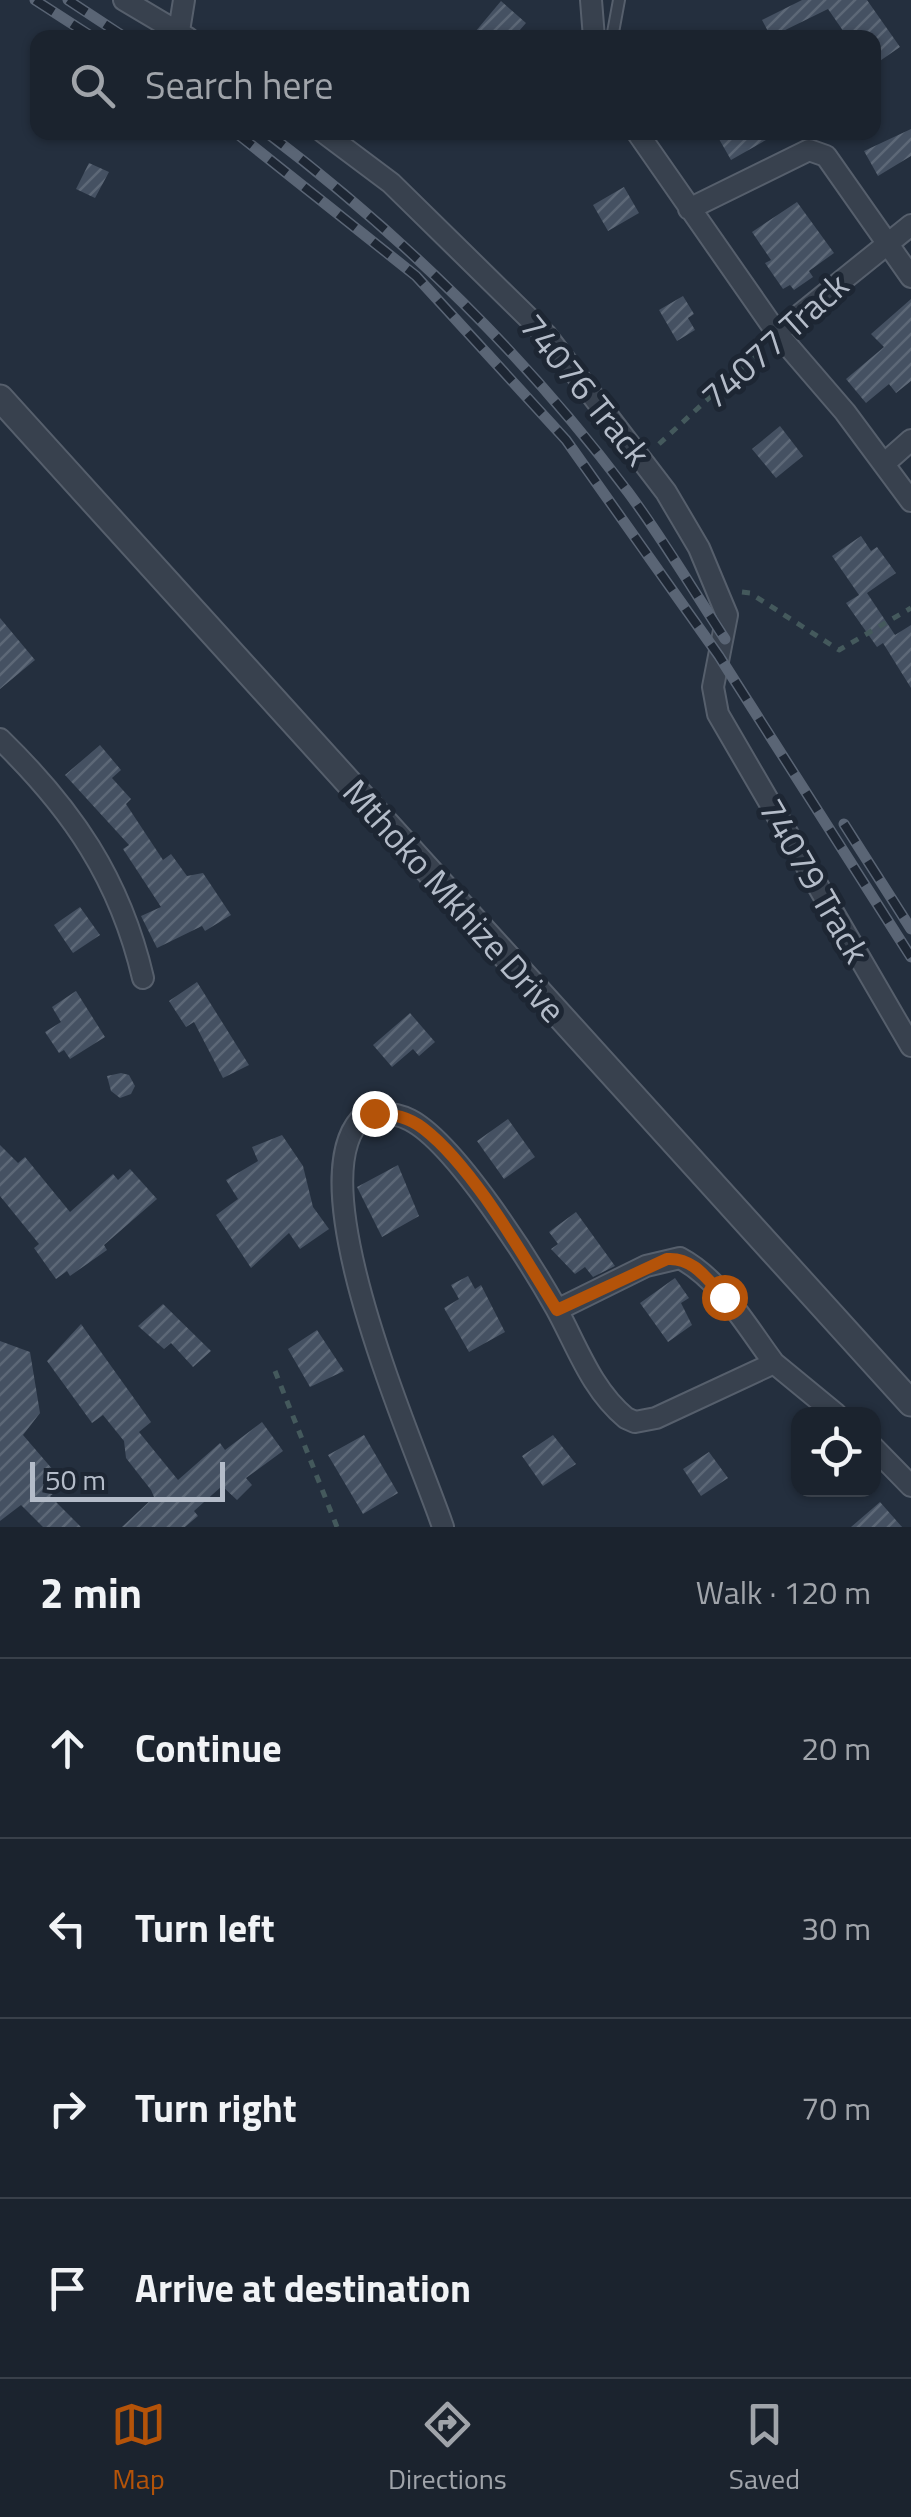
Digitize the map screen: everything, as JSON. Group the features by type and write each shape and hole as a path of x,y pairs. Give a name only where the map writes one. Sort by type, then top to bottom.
{"street":[{"path":"124,0 177,30"},
{"path":"184,0 184,30"},
{"path":"591,0 593,30"},
{"name":"74076 Track","path":"334,140 392,183 546,335 642,459 699,548 727,616 713,687 718,714"},
{"path":"643,140 778,333 885,462 911,501"},
{"path":"690,209 810,150 826,156 911,278"},
{"name":"74077 Track","path":"778,333 911,225"},
{"name":"Mthoko Mkhize Drive","path":"0,398 911,1403"},
{"path":"885,462 911,440"},
{"name":"74079 Track","path":"718,714 911,1046"},
{"path":"0,739 34,772 90,845 122,902 143,978"},
{"path":"443,1527 412,1449 355,1270 342,1197 342,1159 358,1121 365,1114 392,1114 424,1129 498,1218 557,1310 573,1348 615,1408 635,1422 656,1418 774,1363"},
{"path":"557,1310 646,1266 680,1258 695,1266 724,1297 774,1363 827,1407"},
{"path":"881,1455 911,1486"}],"lane":[{"path":"613,30 619,0"}],"path":[{"name":"74077 Track","path":"642,459 778,333"},
{"path":"717,591 750,593 839,650 911,608"},
{"path":"275,1372 337,1527"}],"building":[{"path":"802,0 867,0 900,47 881,60 881,30 842,30 828,9 785,30 767,30 762,20"},
{"path":"501,1 526,23 520,30 477,30"},
{"path":"911,129 911,156 878,176 864,151"},
{"path":"720,140 766,140 731,160"},
{"path":"89,163 109,172 95,198 76,189"},
{"path":"624,187 639,213 608,231 593,205"},
{"path":"797,202 834,253 809,271 813,277 794,290 790,285 783,289 765,263 771,260 752,232"},
{"path":"683,296 694,314 688,318 695,330 677,341 659,310"},
{"path":"911,299 911,381 896,393 889,384 866,403 846,379 884,347 871,334"},
{"path":"780,426 803,456 776,478 752,449"},
{"path":"861,536 871,551 877,547 896,573 867,593 895,635 911,625 911,688 883,643 877,647 846,603 859,595 832,556"},
{"path":"0,618 35,660 0,689"},
{"path":"100,745 121,770 112,778 131,799 126,804 163,860 171,854 187,876 203,873 231,915 205,931 202,926 157,948 141,916 161,907 123,849 129,845 65,775"},
{"path":"80,907 100,935 73,953 54,925"},
{"path":"197,982 249,1065 223,1078 194,1022 186,1027 169,1001"},
{"path":"76,991 105,1037 70,1059 64,1050 59,1053 45,1032 61,1022 52,1007"},
{"path":"410,1013 435,1042 419,1056 413,1049 392,1067 373,1045"},
{"path":"129,1075 135,1086 131,1094 120,1098 111,1091 107,1076"},
{"path":"508,1119 535,1157 504,1179 477,1141"},
{"path":"282,1135 303,1166 313,1207 329,1229 300,1249 289,1233 251,1268 216,1215 238,1199 226,1180 258,1161 252,1147"},
{"path":"0,1145 18,1163 25,1157 70,1212 113,1174 118,1180 130,1169 157,1199 104,1245 107,1250 70,1276 67,1271 56,1279 34,1248 39,1244 0,1196"},
{"path":"398,1165 419,1216 382,1237 357,1187"},
{"path":"576,1212 615,1266 593,1277 585,1267 575,1274 551,1249 558,1244 549,1232"},
{"path":"468,1276 475,1289 481,1285 505,1332 469,1352 444,1308 459,1299 451,1285"},
{"path":"675,1278 689,1298 681,1303 692,1325 668,1342 640,1303"},
{"path":"163,1304 211,1351 193,1367 171,1343 164,1349 138,1326"},
{"path":"81,1324 151,1422 139,1432 178,1480 220,1443 225,1450 262,1422 283,1451 246,1478 252,1485 237,1500 222,1486 194,1511 198,1516 185,1527 122,1527 154,1497 151,1490 126,1458 124,1441 103,1415 92,1423 47,1361"},
{"path":"317,1330 344,1371 310,1387 288,1349"},
{"path":"0,1341 30,1352 40,1413 23,1435 66,1485 50,1496 81,1527 43,1527 21,1505 0,1521"},
{"path":"364,1435 398,1493 363,1514 328,1455"},
{"path":"553,1435 576,1464 543,1486 522,1456"},
{"path":"709,1452 728,1478 701,1496 683,1469"},
{"path":"880,1502 902,1527 851,1527"}],"railway":[{"path":"35,0 82,30"},
{"path":"68,0 114,30"},
{"path":"245,140 416,276 566,440 719,656 911,957"},
{"path":"276,140 414,255 504,345 588,441 641,510 725,639"},
{"path":"844,824 911,929"}],"route":[{"path":"374,1113 409,1120 440,1144 498,1218 557,1310 667,1259 680,1258 695,1266 724,1297"}]}
